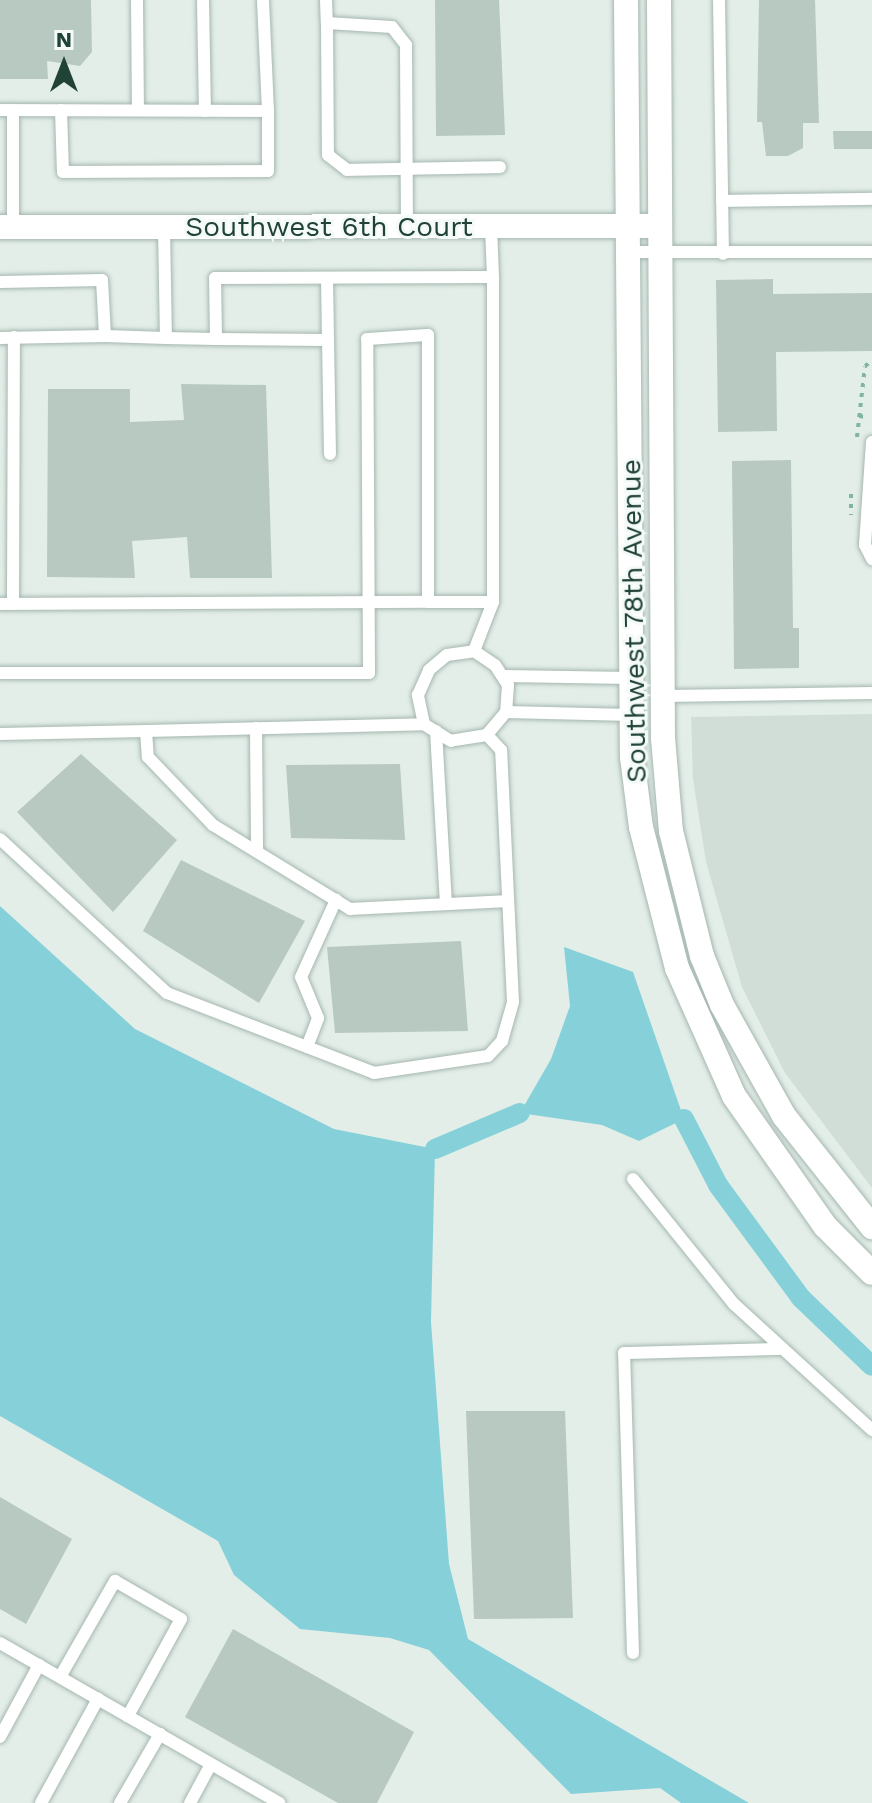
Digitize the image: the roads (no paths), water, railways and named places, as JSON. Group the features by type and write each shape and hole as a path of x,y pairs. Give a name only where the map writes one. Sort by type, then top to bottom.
{"street":[{"name":"Southwest 78th Avenue","path":"626,0 625,252 631,715 641,827 660,911 700,1025 769,1153 825,1226 872,1273"},
{"name":"Southwest 78th Avenue","path":"659,0 657,252 663,738 671,831 685,898 722,1005 784,1116 872,1227"},
{"name":"Southwest 6th Court","path":"7,227 658,226"},
{"path":"631,639 664,696"},
{"path":"631,678 663,738"}],"lane":[{"path":"137,0 138,110"},
{"path":"203,0 205,111"},
{"path":"61,110 63,172 268,171 263,0"},
{"path":"326,0 328,155 347,170 500,167"},
{"path":"719,0 723,254"},
{"path":"327,23 392,27 406,45 407,227"},
{"path":"7,227 7,110 268,111"},
{"path":"722,201 872,199"},
{"path":"164,227 166,338"},
{"path":"474,651 493,602 491,227"},
{"path":"625,252 872,252"},
{"path":"216,339 215,278 493,277"},
{"path":"327,278 330,454"},
{"path":"0,282 102,280 105,336"},
{"path":"0,673 369,673 367,339 428,335 428,602"},
{"path":"0,338 105,336 328,340"},
{"path":"14,337 6,604 493,602"},
{"path":"872,442 865,545 872,559"},
{"path":"0,734 424,724 451,741 487,735 506,712 508,685 503,676 474,651 447,655 429,670 418,695 424,724"},
{"path":"503,676 631,678"},
{"path":"664,696 872,693"},
{"path":"506,712 631,715"},
{"path":"256,728 257,851"},
{"path":"146,731 148,757 213,825 350,909 508,901"},
{"path":"436,731 446,904"},
{"path":"0,839 167,993 374,1073 488,1056 502,1041 513,1002 501,750 487,735"},
{"path":"307,1047 318,1018 301,977 336,900"},
{"path":"633,1179 734,1304 779,1349 872,1430"},
{"path":"633,1653 624,1353 779,1349"},
{"path":"60,1677 115,1581 181,1619 128,1716"},
{"path":"0,1643 211,1764 263,1799 279,1803"},
{"path":"0,1737 39,1665"},
{"path":"41,1803 98,1699"},
{"path":"120,1803 160,1734"},
{"path":"190,1803 211,1764"}],"water":[{"path":"0,906 135,1029 334,1129 435,1149 431,1322 449,1564 468,1639 749,1803 681,1803 660,1788 571,1794 429,1650 390,1638 300,1629 234,1575 218,1541 0,1416"},
{"path":"564,947 633,972 684,1119 639,1141 602,1125 520,1113 551,1059 570,1006"}],"waterway":[{"path":"435,1149 520,1113"},
{"path":"684,1119 718,1185 801,1298 872,1366"}]}
